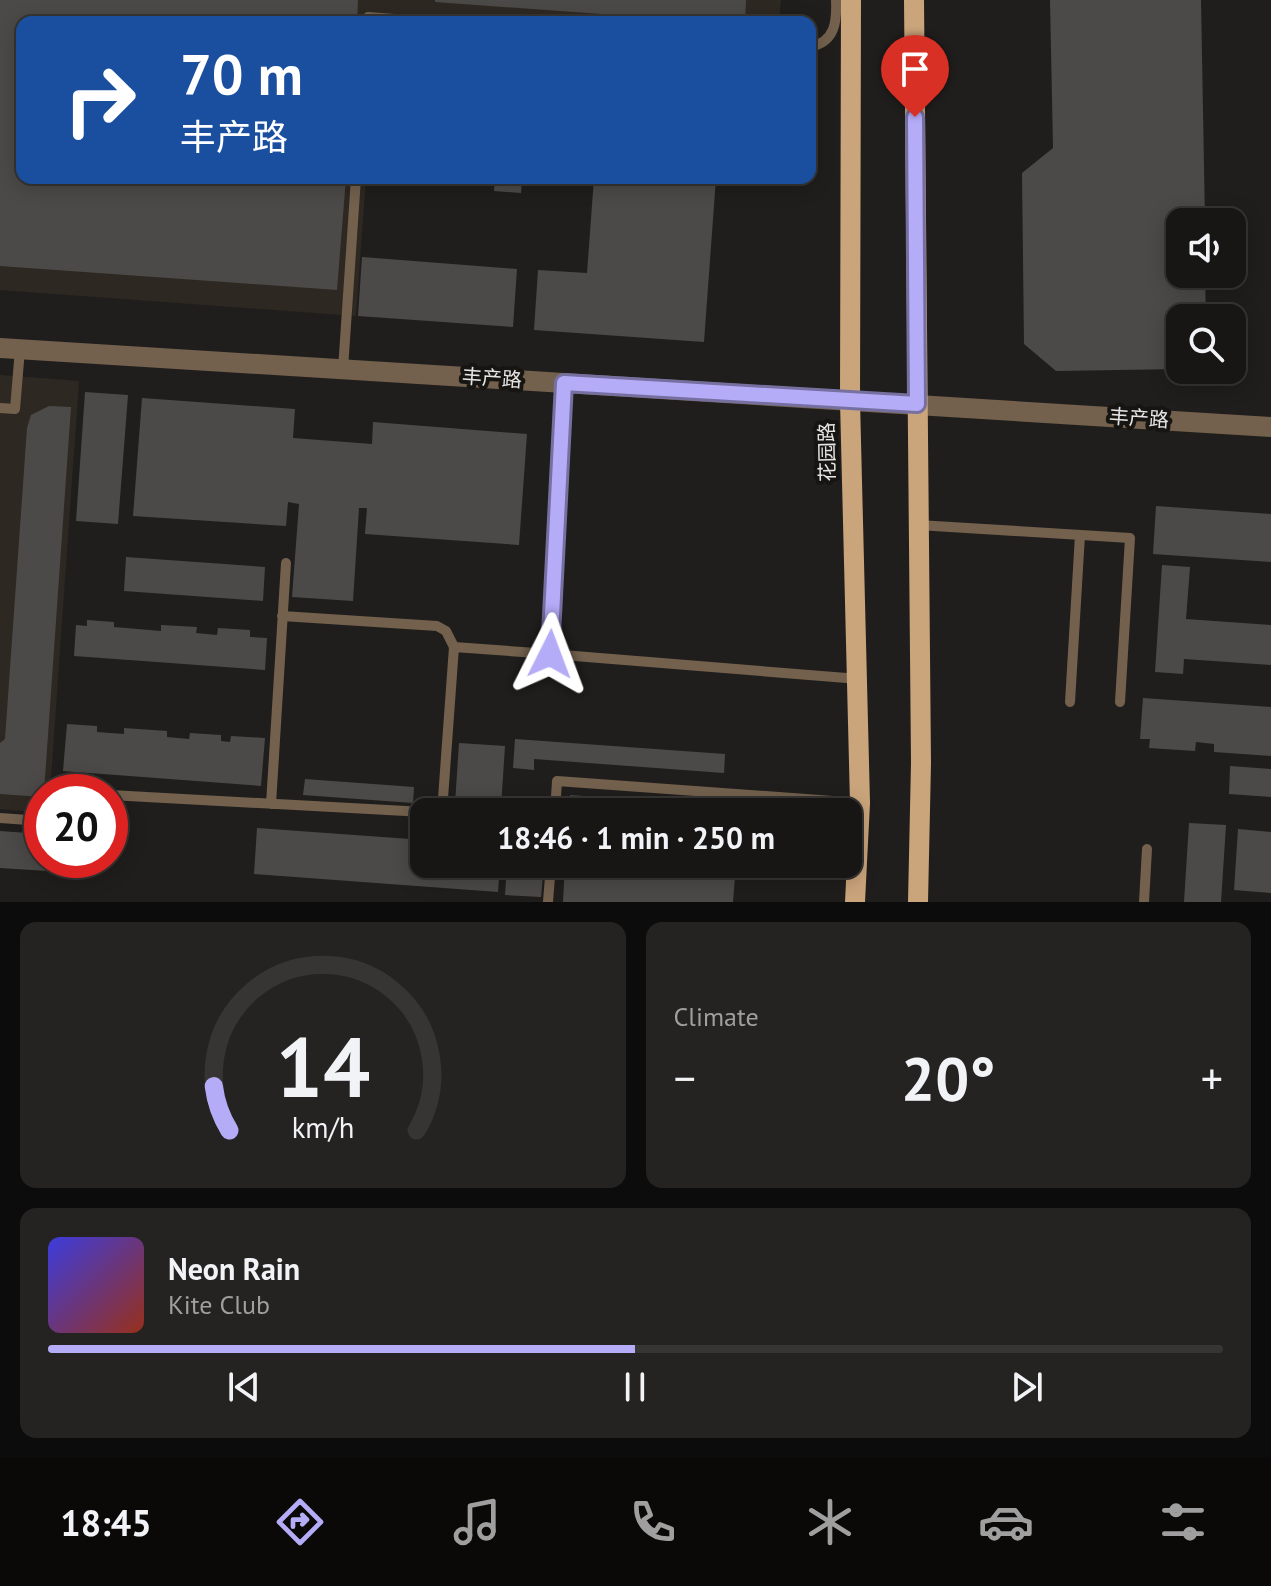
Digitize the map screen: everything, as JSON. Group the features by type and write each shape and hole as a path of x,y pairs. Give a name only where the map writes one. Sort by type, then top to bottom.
{"main road":[{"name":"花园路","path":"851,0 850,401 860,798"},
{"path":"914,0 921,763 918,902"},
{"name":"花园路","path":"855,902 856,878"}],"street":[{"name":"丰产路","path":"10,349 1271,427"}],"lane":[{"path":"816,46 833,33 836,0"},
{"path":"343,369 356,184"},
{"path":"0,408 15,409 10,349"},
{"path":"550,654 564,383"},
{"path":"918,525 1130,538 1120,702"},
{"path":"1070,702 1080,535"},
{"path":"271,804 286,563"},
{"path":"282,616 437,626 446,631 454,647 443,798"},
{"path":"454,647 859,679"},
{"path":"556,798 557,781 791,798"},
{"path":"128,796 410,811"},
{"path":"0,818 24,820"},
{"path":"1144,902 1147,849"},
{"path":"548,902 550,878"}],"shaded area":[{"path":"0,0 781,0 780,16 16,16 16,184 366,184 356,316 0,290"},
{"path":"0,375 79,381 51,774 24,774 24,811 0,809"}],"building":[{"path":"0,0 358,0 357,16 16,16 16,184 346,184 337,290 0,266"},
{"path":"746,0 745,16 629,16 435,2"},
{"path":"1050,0 1201,0 1205,208 1166,208 1166,288 1205,288 1206,304 1166,304 1166,369 1056,371 1024,344 1022,173 1053,148"},
{"path":"495,184 522,184 521,193 494,191"},
{"path":"594,184 716,184 704,342 534,330 538,270 587,273"},
{"path":"362,257 517,269 513,327 358,316"},
{"path":"85,392 128,395 118,524 76,521"},
{"path":"142,398 295,409 293,438 372,444 373,422 527,434 519,545 365,534 367,508 359,508 353,601 292,597 299,504 288,502 286,526 133,516"},
{"path":"49,406 71,407 45,774 24,774 24,796 0,794 0,743 5,739 27,428 31,415"},
{"path":"1156,506 1271,514 1271,562 1153,554"},
{"path":"126,557 265,567 263,601 124,591"},
{"path":"1162,565 1190,567 1186,619 1271,625 1271,665 1184,659 1183,674 1155,672"},
{"path":"87,620 114,622 114,627 161,631 161,625 197,627 196,633 217,635 218,628 250,630 250,637 267,638 265,670 74,656 76,625 87,626"},
{"path":"1143,698 1271,707 1271,756 1214,752 1214,744 1196,742 1195,751 1149,748 1150,739 1140,739"},
{"path":"67,724 97,726 97,732 124,734 124,728 167,731 167,737 189,739 190,733 221,735 221,741 230,742 231,736 265,738 261,786 63,771"},
{"path":"515,739 725,754 724,773 534,759 534,770 513,768"},
{"path":"459,743 505,746 502,798 455,798"},
{"path":"1230,766 1271,769 1271,797 1229,794"},
{"path":"305,779 414,787 410,803 303,795"},
{"path":"570,795 612,798 570,798"},
{"path":"1189,823 1226,825 1221,902 1184,902"},
{"path":"257,828 410,839 410,878 499,878 498,892 254,874"},
{"path":"1238,829 1271,832 1271,893 1234,890"},
{"path":"0,831 24,833 24,870 0,868"},
{"path":"506,878 543,878 541,897 505,895"},
{"path":"564,878 735,878 733,902 563,902"}],"route":[{"path":"550,654 564,383 917,404 915,117"}]}
